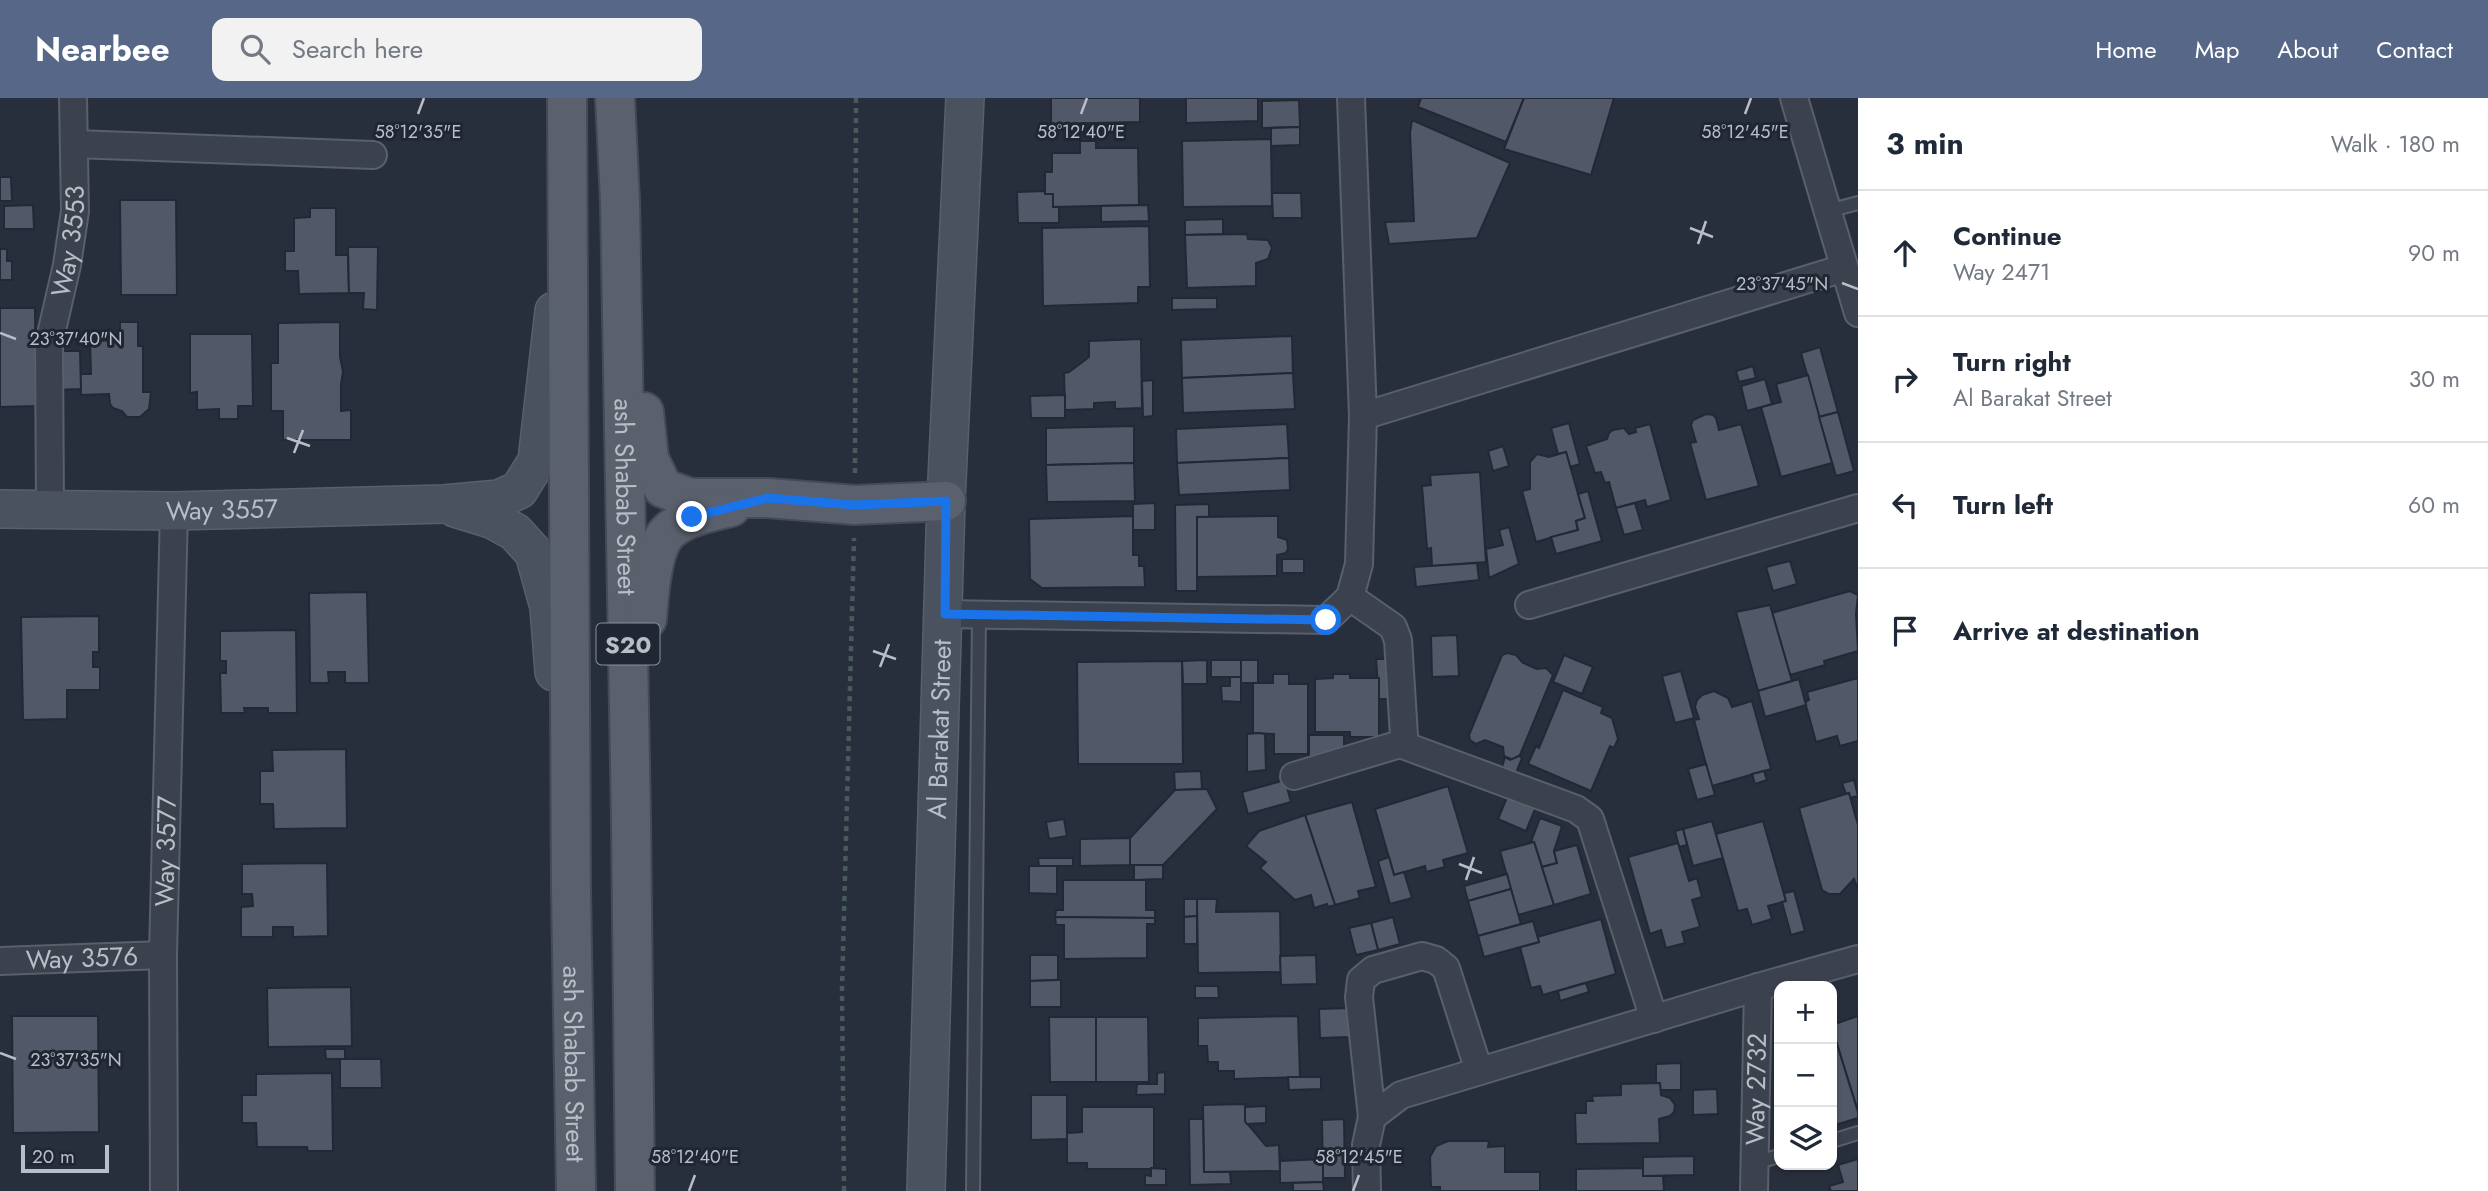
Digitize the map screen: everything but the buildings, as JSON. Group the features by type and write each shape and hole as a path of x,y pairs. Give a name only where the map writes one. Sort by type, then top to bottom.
{"main road":[{"name":"ash Shabab Street","path":"567,98 571,890 576,1191"},
{"name":"ash Shabab Street","path":"615,98 620,201 635,1191"},
{"path":"620,201 649,459 663,488 690,498 768,498 855,505 946,501"},
{"path":"631,820 649,597 657,550 668,531 692,517 768,498"}],"street":[{"name":"Way 3553","path":"50,509 49,343 67,265 75,211 73,98"},
{"name":"Al Barakat Street","path":"926,1191 962,615 946,501 965,98"},
{"path":"962,615 1326,620 1350,597 1359,564 1363,416 1351,98"},
{"path":"1794,98 1858,313"},
{"path":"75,144 373,155"},
{"name":"Way 3557","path":"0,509 174,511 444,504 499,499 519,490 537,461 567,167"},
{"path":"1363,416 1844,268"},
{"path":"444,504 491,519 515,533 534,553 549,607 571,890"},
{"path":"1528,605 1858,508"},
{"name":"Way 3577","path":"164,1191 163,955 174,511"},
{"path":"1350,597 1393,626 1398,640 1404,736 1400,744"},
{"path":"1294,776 1400,744 1576,809 1590,819 1654,1018"},
{"name":"Way 3576","path":"0,961 163,955"},
{"path":"1367,1191 1366,1145 1372,1117 1359,997 1361,980 1373,970 1422,956 1436,960 1446,968 1479,1071"},
{"path":"1372,1117 1401,1096 1858,959"},
{"name":"Way 2732","path":"1754,1191 1767,1159 1758,987"}],"lane":[{"path":"1828,211 1858,203"},
{"path":"962,615 973,1191"},
{"path":"1837,1139 1858,1133"}],"path":[{"path":"844,1191 842,989 855,505 858,212 856,98"}],"route":[{"path":"692,517 768,498 855,505 946,501 945,614 1326,620"}]}
